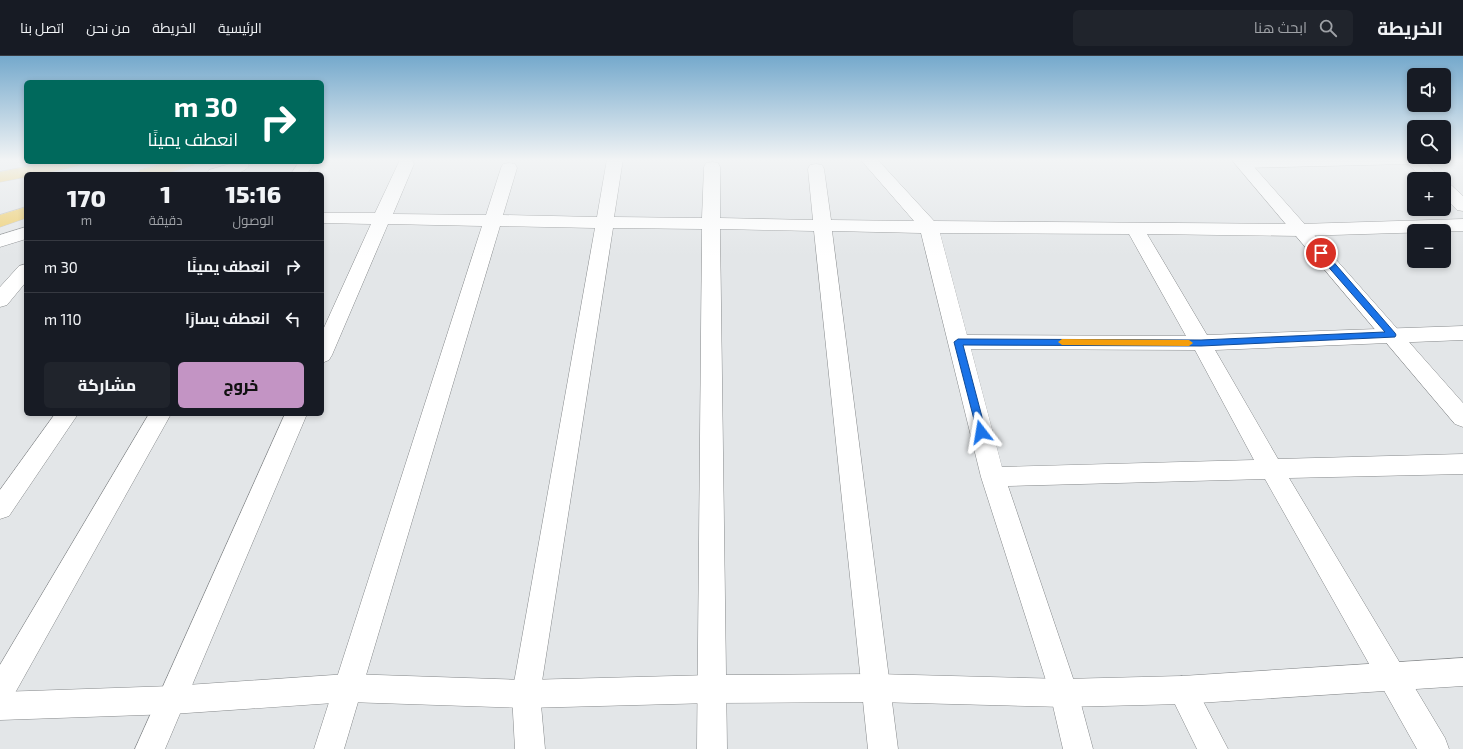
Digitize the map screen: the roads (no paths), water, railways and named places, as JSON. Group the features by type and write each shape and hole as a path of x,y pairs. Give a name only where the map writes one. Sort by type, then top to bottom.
{"highway":[{"path":"0,221 24,213"}],"street":[{"path":"324,350 394,191"},
{"path":"329,749 502,191"},
{"path":"530,749 526,694 609,191"},
{"path":"712,191 712,749"},
{"path":"818,191 883,749"},
{"path":"897,191 929,227 992,477 1064,693 1078,749"},
{"path":"1267,191 1463,418"},
{"path":"1451,195 1463,206"},
{"path":"324,218 822,224 929,227 1300,230 1463,225"},
{"path":"1134,228 1201,343 1271,469 1434,749"},
{"path":"0,241 24,234"},
{"path":"0,300 24,272"},
{"path":"958,342 1201,343 1463,333"},
{"path":"0,509 66,416"},
{"path":"0,692 159,416"},
{"path":"150,749 295,416"},
{"path":"992,477 1463,464"},
{"path":"0,706 172,700 348,688 526,694 711,689 876,688 1064,693 1182,690 1463,672"},
{"path":"1182,690 1213,749"}]}
